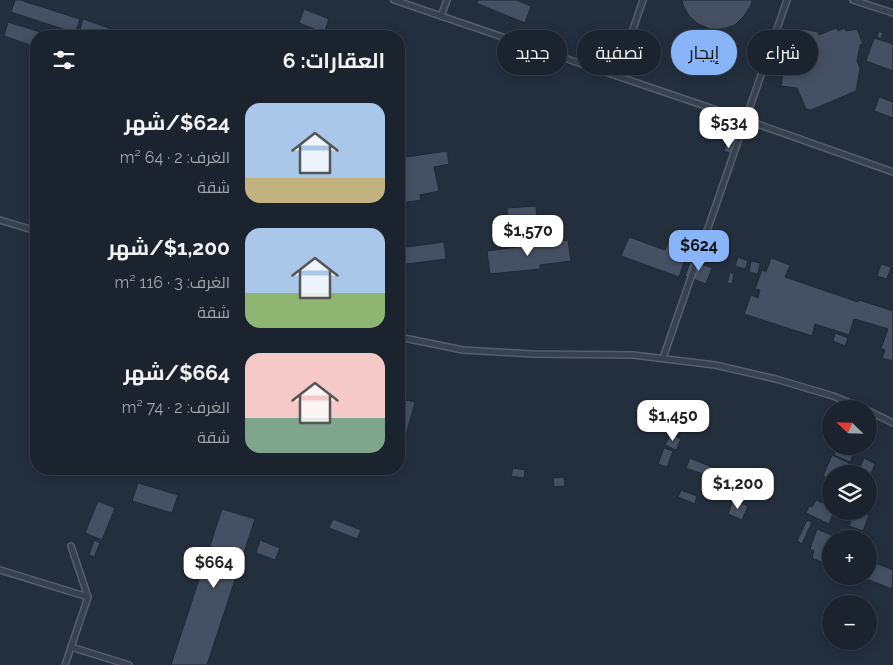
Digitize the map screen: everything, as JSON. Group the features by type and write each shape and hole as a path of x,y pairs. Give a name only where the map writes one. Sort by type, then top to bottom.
{"lane":[{"path":"394,0 893,172"},
{"path":"441,16 447,0"},
{"path":"617,76 643,0"},
{"path":"663,358 788,0"},
{"path":"853,0 893,14"},
{"path":"0,220 30,229"},
{"path":"405,338 463,350 532,354 633,355 715,365 761,375 843,400"},
{"path":"878,416 893,423"},
{"path":"65,665 88,597 71,546"},
{"path":"0,570 88,597"},
{"path":"71,647 129,665"}],"building":[{"path":"15,0 20,0 80,19 76,30 66,30 11,12"},
{"path":"478,0 516,0 531,6 525,23 476,3"},
{"path":"682,0 752,0 744,16 735,25 723,29 710,29 698,24 689,16"},
{"path":"304,9 329,19 325,30 316,30 299,23"},
{"path":"83,19 115,30 80,30"},
{"path":"8,22 34,30 30,30 30,45 4,36"},
{"path":"836,28 838,31 845,28 846,31 857,29 863,44 860,45 857,61 860,68 856,91 811,110 806,109 797,88 781,86 783,75 818,75 818,32 819,35"},
{"path":"879,31 883,33 881,39 877,37"},
{"path":"874,38 893,44 893,71 866,61"},
{"path":"879,97 893,102 893,118 874,111"},
{"path":"726,144 734,146 732,154 724,151"},
{"path":"447,151 449,164 434,167 439,191 420,195 421,200 405,203 405,157"},
{"path":"536,206 538,239 502,240 502,226 508,226 507,208"},
{"path":"672,232 692,240 679,277 621,256 629,237 665,250"},
{"path":"568,240 571,261 540,265 540,269 490,274 487,251"},
{"path":"444,242 446,259 405,264 405,247"},
{"path":"738,257 748,261 745,269 735,266"},
{"path":"771,258 790,265 785,277 858,302 859,300 893,311 893,361 882,358 885,350 881,348 888,329 854,319 849,335 815,324 812,336 744,314 751,295 758,298 760,290 755,289 762,270 766,272"},
{"path":"691,260 712,268 706,284 685,276"},
{"path":"751,261 760,263 758,274 749,272"},
{"path":"881,264 891,267 887,279 877,276"},
{"path":"730,272 734,274 732,284 727,283"},
{"path":"835,333 848,338 845,346 833,341"},
{"path":"405,400 415,402 405,435"},
{"path":"671,434 681,439 676,450 665,445"},
{"path":"664,448 673,451 667,467 658,464"},
{"path":"832,455 849,463 848,465 828,465"},
{"path":"834,455 853,455 850,462"},
{"path":"690,458 714,468 711,477 686,468"},
{"path":"864,458 875,464 875,465 861,465"},
{"path":"513,468 525,470 524,478 511,476"},
{"path":"564,477 565,486 554,487 553,478"},
{"path":"751,482 771,490 766,502 746,494"},
{"path":"138,483 178,495 172,513 132,501"},
{"path":"681,490 697,496 695,504 678,497"},
{"path":"733,500 748,506 742,520 728,514"},
{"path":"816,500 822,503 822,520 831,520 829,524 806,513 809,506 812,507"},
{"path":"98,501 115,508 102,540 85,533"},
{"path":"222,509 255,519 207,665 171,665"},
{"path":"333,519 361,530 357,539 329,528"},
{"path":"807,520 812,522 802,544 797,541"},
{"path":"851,520 867,520 863,530 849,526"},
{"path":"817,529 822,531 822,562 812,558 814,551 810,549"},
{"path":"94,540 100,543 94,557 89,555"},
{"path":"260,540 280,548 275,560 256,553"},
{"path":"877,563 893,570 892,589 877,583"}]}
